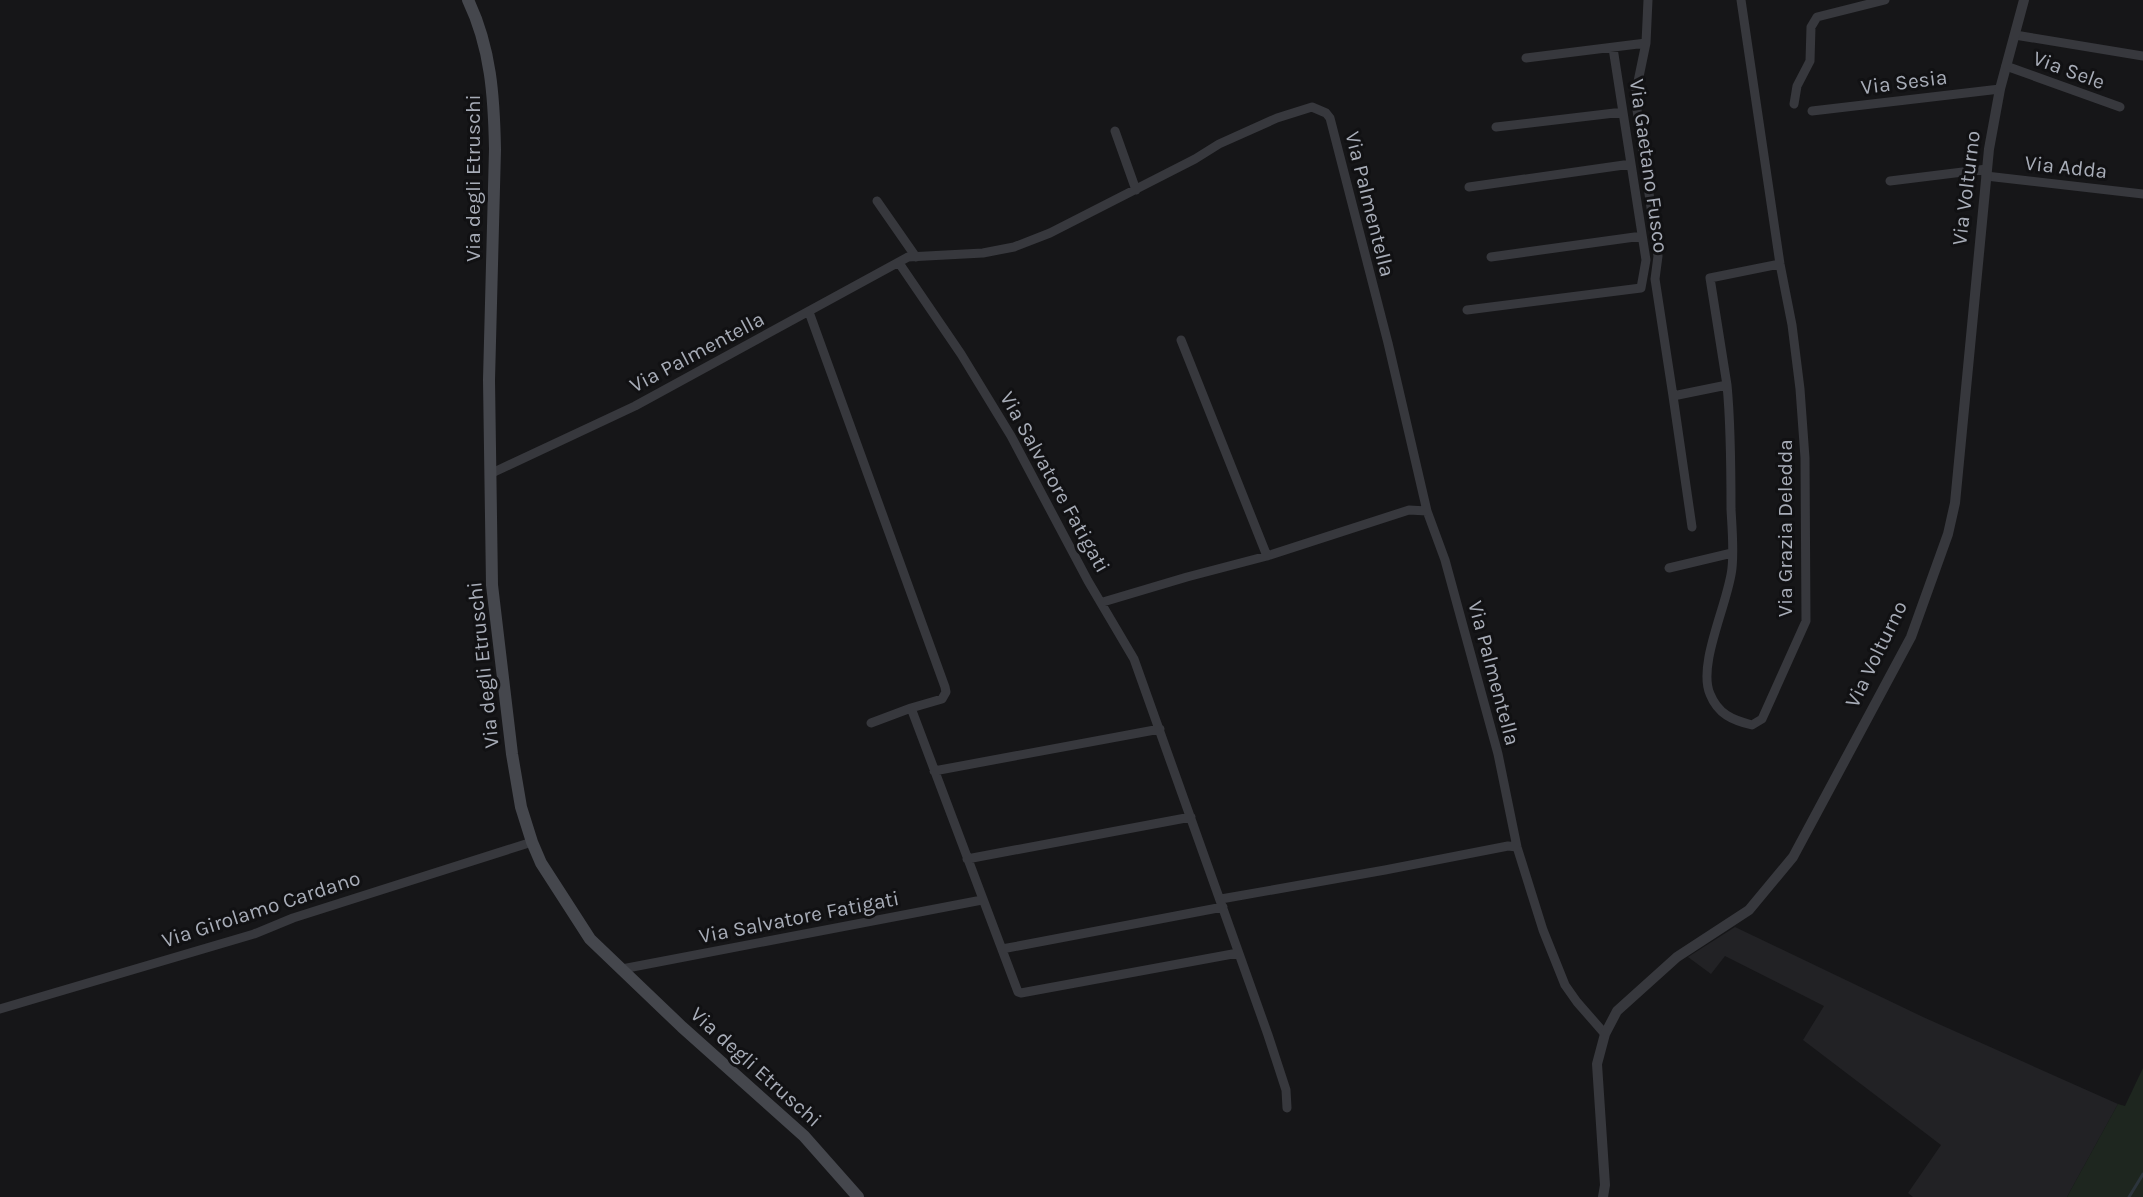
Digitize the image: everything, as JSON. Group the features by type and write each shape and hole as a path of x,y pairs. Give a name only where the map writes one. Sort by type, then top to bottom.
{"main road":[{"name":"Via degli Etruschi","path":"468,0 478,21 486,48 495,111 489,380 492,585 497,638 521,807 532,842 541,863 590,939 682,1027 804,1136 858,1197"}],"street":[{"path":"1648,0 1646,43 1635,96 1658,256 1655,279 1692,527"},
{"name":"Via Grazia Deledda","path":"1741,0 1780,264 1792,325 1805,447 1807,526 1806,621 1762,719 1752,725 1733,720 1722,712 1710,694 1708,683 1708,663 1732,569 1730,417 1710,278 1780,264"},
{"path":"1794,104 1797,86 1810,61 1811,27 1817,16 1885,0"},
{"name":"Via Volturno","path":"1603,1197 1605,1185 1598,1064 1605,1034 1617,1011 1677,957 1749,910 1793,857 1911,637 1948,534 1954,503 1986,173 2000,88 2024,0"},
{"path":"2015,35 2143,56"},
{"path":"1526,58 1646,43"},
{"name":"Via Gaetano Fusco","path":"1467,310 1641,288 1646,260 1613,48"},
{"name":"Via Sele","path":"2006,66 2120,108"},
{"name":"Via Sesia","path":"1812,111 2000,88"},
{"name":"Via Palmentella","path":"492,473 635,406 908,257 974,254 1014,247 1050,233 1195,159 1219,144 1276,118 1312,107 1326,112 1330,118 1388,343 1426,511 1445,560 1498,754 1517,847 1543,930 1565,985 1605,1034"},
{"path":"1496,127 1623,112"},
{"path":"1115,130 1136,190"},
{"path":"1469,187 1631,164"},
{"name":"Via Adda","path":"1890,181 1986,173 2143,194"},
{"path":"878,201 916,256"},
{"path":"1491,257 1642,236"},
{"name":"Via Salvatore Fatigati","path":"899,263 950,336 1011,436 1088,581 1103,602 1134,659 1283,1080 1287,1108"},
{"path":"809,312 946,692 942,699 871,723"},
{"path":"1181,340 1267,556"},
{"path":"1673,396 1727,385"},
{"path":"1103,602 1267,556 1409,510 1426,511"},
{"path":"1670,568 1732,553"},
{"path":"911,708 1018,992 1238,953"},
{"path":"934,771 1160,729"},
{"path":"967,859 1191,817"},
{"name":"Via Girolamo Cardano","path":"0,1009 254,934 293,918 532,842"},
{"path":"1002,950 1397,868 1509,846 1517,847"},
{"name":"Via Salvatore Fatigati","path":"622,969 982,900"}],"shaded area":[{"path":"1735,927 1923,1017 2118,1104 2067,1197 1913,1197 1908,1193 1941,1145 1803,1040 1824,1006 1725,956 1711,974 1688,957"},
{"path":"2143,1068 2143,1197 2067,1197 2118,1104 2125,1106"}],"waterway":[{"path":"2129,1197 2143,1174"}]}
